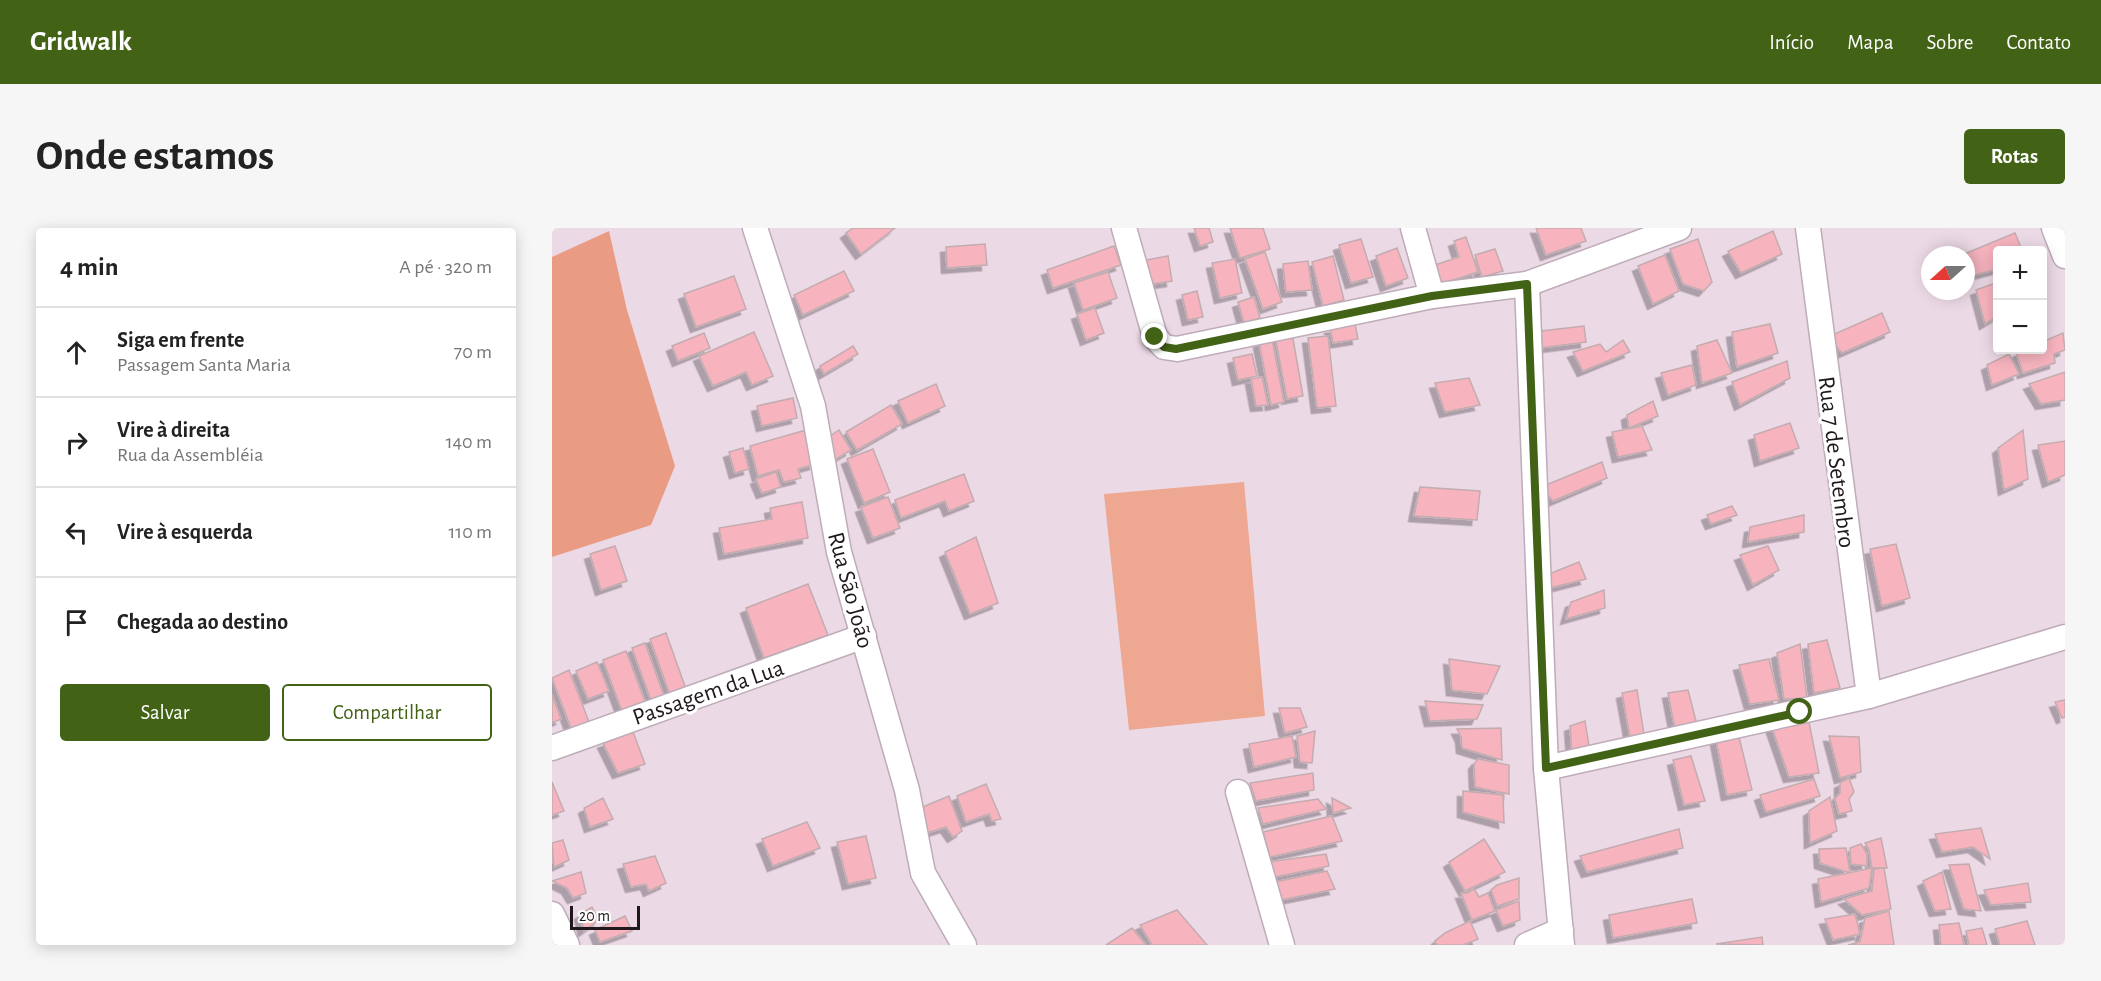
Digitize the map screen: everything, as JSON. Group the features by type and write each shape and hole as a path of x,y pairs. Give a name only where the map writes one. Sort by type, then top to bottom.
{"street":[{"name":"Rua São João","path":"755,228 813,406 839,552 907,790 923,873 964,945"},
{"path":"1124,228 1155,337 1164,347 1176,349 1432,296 1527,284 1680,228"},
{"path":"1413,228 1432,296"},
{"name":"Rua 7 de Setembro","path":"1808,228 1869,696"},
{"path":"2054,228 2065,256"},
{"path":"1527,284 1546,768 1561,938 1527,945"},
{"name":"Passagem da Lua","path":"552,748 864,636"},
{"path":"1546,768 1869,696 2065,637"},
{"path":"1238,792 1282,945"},
{"path":"552,914 567,945"}],"shaded area":[{"path":"609,231 627,310 675,466 651,525 552,557 552,257"},
{"path":"1244,482 1265,716 1129,730 1104,494"}],"building":[{"path":"853,228 895,228 861,254 846,233"},
{"path":"1194,228 1209,228 1213,242 1200,246"},
{"path":"1230,228 1263,228 1270,249 1240,258"},
{"path":"1536,228 1581,228 1586,241 1546,255"},
{"path":"1773,231 1782,254 1741,273 1728,251"},
{"path":"2015,233 2020,246 1993,246 1993,270 1975,275 1975,250"},
{"path":"1466,237 1478,272 1441,284 1435,265 1459,257 1454,241"},
{"path":"1361,239 1373,277 1351,283 1339,245"},
{"path":"1698,239 1712,282 1704,291 1683,284 1670,249"},
{"path":"985,244 987,265 947,268 946,247"},
{"path":"1114,246 1121,265 1053,288 1047,270"},
{"path":"1397,248 1408,278 1386,286 1376,256"},
{"path":"1495,249 1503,271 1482,277 1475,255"},
{"path":"1265,252 1282,302 1263,309 1245,259"},
{"path":"1665,255 1679,291 1653,304 1638,266"},
{"path":"1168,256 1172,281 1146,285 1141,261"},
{"path":"1333,256 1344,300 1323,306 1312,262"},
{"path":"1235,259 1242,293 1220,298 1212,263"},
{"path":"1308,261 1312,290 1286,292 1283,264"},
{"path":"844,271 854,291 803,315 794,295"},
{"path":"1108,272 1117,298 1083,310 1074,283"},
{"path":"734,276 746,309 696,327 684,294"},
{"path":"1993,284 1993,319 1985,324 1976,290"},
{"path":"1197,291 1203,317 1188,320 1182,295"},
{"path":"1254,297 1260,318 1244,323 1238,302"},
{"path":"1095,308 1104,333 1086,340 1077,314"},
{"path":"1882,313 1890,332 1842,353 1828,337"},
{"path":"1355,324 1358,339 1333,343 1330,328"},
{"path":"1770,324 1778,353 1737,367 1732,332"},
{"path":"1584,326 1586,342 1540,348 1541,331"},
{"path":"754,332 773,376 752,385 746,372 713,386 699,356"},
{"path":"704,333 710,348 678,361 672,346"},
{"path":"1292,333 1303,396 1287,399 1275,336"},
{"path":"2063,333 2065,350 2054,354 2055,363 2023,373 2016,354 2047,354 2047,340"},
{"path":"1328,336 1336,406 1317,408 1308,338"},
{"path":"1272,339 1284,402 1271,405 1259,342"},
{"path":"1623,340 1630,352 1583,371 1573,352 1600,344 1606,352"},
{"path":"1717,340 1732,373 1702,383 1697,346"},
{"path":"853,346 858,354 824,374 820,366"},
{"path":"1252,354 1257,376 1238,380 1233,358"},
{"path":"2009,354 2019,374 1992,385 1987,365"},
{"path":"1787,361 1790,378 1740,405 1732,382"},
{"path":"1692,365 1696,385 1668,395 1661,373"},
{"path":"2065,372 2065,400 2041,404 2029,384"},
{"path":"1262,377 1268,405 1256,406 1251,379"},
{"path":"1469,378 1480,405 1445,412 1435,383"},
{"path":"936,384 945,406 908,423 898,401"},
{"path":"793,398 797,418 762,426 757,406"},
{"path":"1653,401 1658,416 1629,428 1627,415"},
{"path":"891,405 902,424 857,450 846,432"},
{"path":"1790,423 1799,448 1760,461 1754,435"},
{"path":"1642,426 1652,450 1618,457 1612,432"},
{"path":"806,430 815,464 798,469 801,478 784,482 779,470 758,476 750,446"},
{"path":"839,430 851,450 836,459 824,440"},
{"path":"2023,430 2028,479 2004,490 1998,448"},
{"path":"2065,441 2065,475 2048,482 2038,445"},
{"path":"743,448 749,469 735,473 729,452"},
{"path":"873,449 890,492 864,503 847,459"},
{"path":"1602,462 1607,478 1553,501 1541,487"},
{"path":"776,472 781,487 762,493 756,479"},
{"path":"964,474 974,501 949,511 945,501 901,518 895,500"},
{"path":"1420,487 1480,491 1477,520 1414,516"},
{"path":"888,497 900,528 873,538 861,507"},
{"path":"802,502 808,538 724,554 719,528 772,519 770,508"},
{"path":"1732,506 1737,515 1711,524 1707,515"},
{"path":"1804,515 1804,532 1748,542 1750,527"},
{"path":"976,537 998,603 970,614 945,552"},
{"path":"1896,544 1910,598 1882,606 1870,549"},
{"path":"615,546 627,581 601,590 590,554"},
{"path":"1768,546 1779,570 1753,585 1740,555"},
{"path":"1579,562 1586,579 1546,589 1544,576"},
{"path":"808,584 828,635 764,658 746,608"},
{"path":"1604,590 1605,608 1566,619 1571,602"},
{"path":"666,633 686,689 670,695 650,639"},
{"path":"1827,640 1840,688 1814,693 1808,644"},
{"path":"645,643 665,699 652,703 632,648"},
{"path":"1800,644 1807,698 1784,699 1777,653"},
{"path":"626,651 646,704 622,711 603,660"},
{"path":"1449,659 1500,666 1487,694 1452,690"},
{"path":"1769,659 1779,700 1750,704 1739,665"},
{"path":"597,662 609,691 588,699 576,671"},
{"path":"569,670 589,722 571,728 552,678"},
{"path":"1637,690 1644,734 1630,737 1622,693"},
{"path":"1688,690 1697,725 1675,729 1668,693"},
{"path":"552,695 561,719 552,723"},
{"path":"2065,700 2065,717 2062,718 2055,702"},
{"path":"1425,701 1483,705 1477,719 1430,721"},
{"path":"1279,708 1300,708 1307,727 1285,733"},
{"path":"1808,717 1819,773 1789,777 1771,725"},
{"path":"1585,721 1590,752 1572,753 1570,726"},
{"path":"1501,728 1502,760 1462,748 1461,737 1457,729"},
{"path":"1315,731 1312,763 1300,762 1297,736"},
{"path":"633,732 645,764 618,773 603,743"},
{"path":"1738,733 1752,790 1727,795 1716,740"},
{"path":"1292,736 1296,757 1254,767 1249,744"},
{"path":"1829,736 1859,737 1861,772 1840,778"},
{"path":"1691,756 1705,801 1684,805 1673,760"},
{"path":"1478,759 1509,765 1509,794 1475,787 1474,764"},
{"path":"1313,773 1314,790 1256,801 1250,783"},
{"path":"1849,778 1854,792 1849,799 1852,811 1839,814 1835,799 1840,793 1840,783"},
{"path":"1814,779 1820,796 1766,812 1760,795"},
{"path":"552,782 564,811 552,815"},
{"path":"986,784 1001,819 992,821 989,814 966,822 957,796"},
{"path":"1463,791 1503,795 1504,823 1463,812"},
{"path":"949,796 962,831 953,837 946,827 927,833 918,809"},
{"path":"1830,797 1837,831 1810,843 1809,811"},
{"path":"603,798 613,819 590,827 584,808"},
{"path":"1332,798 1351,808 1333,813"},
{"path":"1318,799 1326,809 1263,824 1258,808"},
{"path":"1332,816 1342,841 1270,857 1263,832"},
{"path":"807,822 820,848 773,866 762,839"},
{"path":"1981,828 1990,859 1973,847 1942,852 1935,834"},
{"path":"1679,829 1683,848 1587,872 1580,856"},
{"path":"866,836 876,878 848,884 837,842"},
{"path":"1881,838 1887,868 1872,868 1869,850 1865,843"},
{"path":"1484,839 1505,872 1465,891 1449,862"},
{"path":"563,840 569,860 554,867 552,843"},
{"path":"1861,844 1867,854 1867,866 1851,864 1850,848"},
{"path":"1846,848 1850,873 1820,863 1819,849"},
{"path":"1326,854 1329,866 1275,877 1269,862"},
{"path":"655,856 666,883 649,891 646,884 631,887 623,864"},
{"path":"1969,864 1981,911 1964,909 1949,865"},
{"path":"1872,868 1869,888 1821,902 1818,879"},
{"path":"1884,868 1891,909 1862,915 1844,899 1872,891 1874,869"},
{"path":"1327,871 1335,889 1281,900 1275,882"},
{"path":"581,872 586,893 573,898 567,888 552,881"},
{"path":"1942,872 1951,909 1935,911 1923,881"},
{"path":"1519,878 1519,899 1497,906 1491,890 1497,885"},
{"path":"2028,883 2031,902 1991,905 1984,890"},
{"path":"1474,889 1479,897 1488,893 1495,911 1472,920 1461,893"},
{"path":"1692,899 1697,923 1613,938 1609,915"},
{"path":"1519,901 1520,920 1503,926 1496,910"},
{"path":"592,907 599,920 584,931 580,914"},
{"path":"1177,910 1207,945 1152,945 1140,925"},
{"path":"1889,911 1894,945 1848,945 1860,942 1865,918"},
{"path":"1855,914 1860,934 1833,940 1825,919"},
{"path":"625,916 632,931 600,942 595,930"},
{"path":"1470,921 1478,939 1463,945 1437,945 1435,941 1445,933"},
{"path":"2027,921 2035,945 2000,945 1995,929"},
{"path":"1959,923 1964,945 1941,945 1939,925"},
{"path":"1132,928 1146,945 1106,945"},
{"path":"1982,928 1987,945 1969,945 1966,931"},
{"path":"1762,937 1763,945 1716,944"}],"route":[{"path":"1155,337 1164,347 1176,349 1432,296 1527,284 1546,768 1800,712"}]}
